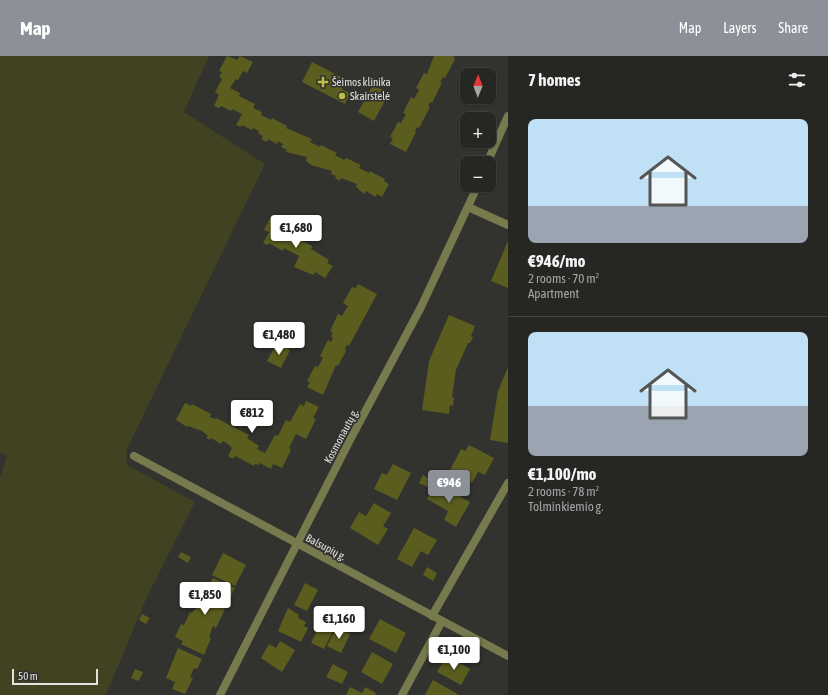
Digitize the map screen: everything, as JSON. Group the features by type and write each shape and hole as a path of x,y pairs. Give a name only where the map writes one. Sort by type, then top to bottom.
{"street":[{"path":"490,156 508,116"},
{"name":"Kosmonautų g.","path":"220,695 350,440 421,307 475,192"},
{"path":"468,207 508,224"},
{"name":"Balsupių g.","path":"134,456 508,656"},
{"path":"432,616 508,484"},
{"path":"402,695 442,621"}],"green space":[{"path":"0,56 209,56 184,112 265,164 127,449 126,461 129,466 195,502 147,597 106,695 0,695 0,478 7,456 0,453"}],"building":[{"path":"227,56 237,60 240,56 253,62 247,73 243,71 238,80 236,79 230,88 240,93 239,96 255,104 253,108 262,112 261,115 271,120 272,118 287,126 286,128 312,139 310,142 320,147 321,145 337,153 335,155 344,160 346,158 361,165 359,168 369,173 370,171 385,179 384,181 389,184 382,197 377,194 376,197 366,191 364,194 356,187 357,184 341,178 340,181 335,178 336,176 331,174 332,171 311,165 306,161 307,157 286,152 287,150 281,147 283,144 278,141 277,144 268,139 267,142 261,139 263,136 258,133 259,131 253,128 252,130 242,125 241,127 236,125 242,114 232,109 231,111 221,106 219,108 214,106 219,95 215,92 222,79 219,77 222,72 219,71"},
{"path":"434,56 455,56 453,58 455,59 445,78 443,77 440,82 442,83 432,103 430,102 428,106 430,107 419,128 417,127 406,152 390,144 393,138 390,137 398,122 401,123 406,114 403,113 411,97 414,99 419,90 416,88 424,73 427,74"},
{"path":"312,62 347,80 342,89 350,93 345,104 302,82"},
{"path":"373,85 389,93 374,121 358,112"},
{"path":"271,216 290,229 288,230 300,234 297,238 312,246 311,249 329,260 327,263 333,266 325,278 315,272 313,275 294,267 299,256 284,248 283,251 269,243 268,245 263,243 269,232 264,230"},
{"path":"508,241 508,288 491,281"},
{"path":"358,284 377,294 349,346 347,345 345,349 346,351 338,366 336,365 323,395 307,387 310,382 307,381 315,366 318,367 323,358 320,356 328,340 331,342 333,338 331,336 333,333 330,331 338,314 342,316 348,306 343,303 352,287 356,288"},
{"path":"449,315 475,326 471,336 473,337 470,343 468,343 456,370 452,397 454,398 453,406 450,405 449,414 422,410 429,361"},
{"path":"277,343 290,350 281,368 267,361"},
{"path":"508,367 508,443 490,440 498,391"},
{"path":"306,401 319,407 313,418 316,419 306,439 296,434 289,448 291,450 282,468 273,464 271,469 260,463 259,465 255,464 254,466 235,456 233,459 228,456 232,448 228,444 223,441 221,444 211,438 210,440 206,438 208,436 202,431 188,426 187,427 176,420 185,403 191,406 192,404 211,414 210,417 216,418 249,435 247,438 259,446 257,449 265,453 275,435 278,436 286,420 290,422 300,404 304,406"},
{"path":"469,445 494,458 485,475 478,472 472,483 449,472 461,449 465,451"},
{"path":"393,464 411,473 397,500 374,489 382,473 387,475"},
{"path":"423,475 432,480 428,487 419,483"},
{"path":"436,483 470,502 456,527 444,520 448,511 427,499"},
{"path":"374,503 391,513 383,526 388,529 378,545 350,528 359,512 366,516"},
{"path":"414,528 437,540 428,555 421,551 412,567 397,559"},
{"path":"181,552 191,557 188,563 178,557"},
{"path":"223,553 246,565 235,586 212,575"},
{"path":"427,567 437,573 433,581 423,575"},
{"path":"213,578 235,588 231,596 228,595 222,608 225,609 216,628 213,626 209,637 211,638 204,655 181,644 183,641 175,637 181,624 184,625 190,612 192,613 195,610 199,602 197,601 205,583 210,583"},
{"path":"305,583 318,590 307,611 294,605"},
{"path":"323,606 338,614 332,625 318,618"},
{"path":"288,608 299,615 298,618 306,622 304,626 308,628 301,642 278,631"},
{"path":"142,614 150,618 146,624 139,620"},
{"path":"380,619 406,633 396,653 369,639"},
{"path":"321,623 334,629 324,649 311,643"},
{"path":"341,626 347,629 345,632 350,634 341,653 327,646 336,628 339,629"},
{"path":"280,641 295,650 282,672 261,658 269,644 276,648"},
{"path":"178,648 202,659 197,669 194,668 190,677 193,678 185,694 172,689 175,682 166,678"},
{"path":"372,652 393,664 382,684 361,672"},
{"path":"451,658 470,669 461,685 437,672 444,660"},
{"path":"333,664 348,672 342,684 326,677"},
{"path":"135,669 143,672 139,681 131,678"},
{"path":"433,680 459,695 425,695"},
{"path":"350,687 362,693 365,687 376,693 375,695 346,695"}],"place":[{"name":"Šeimos klinika","path":"323,82"},
{"name":"Skairstelė","path":"342,96"}]}
